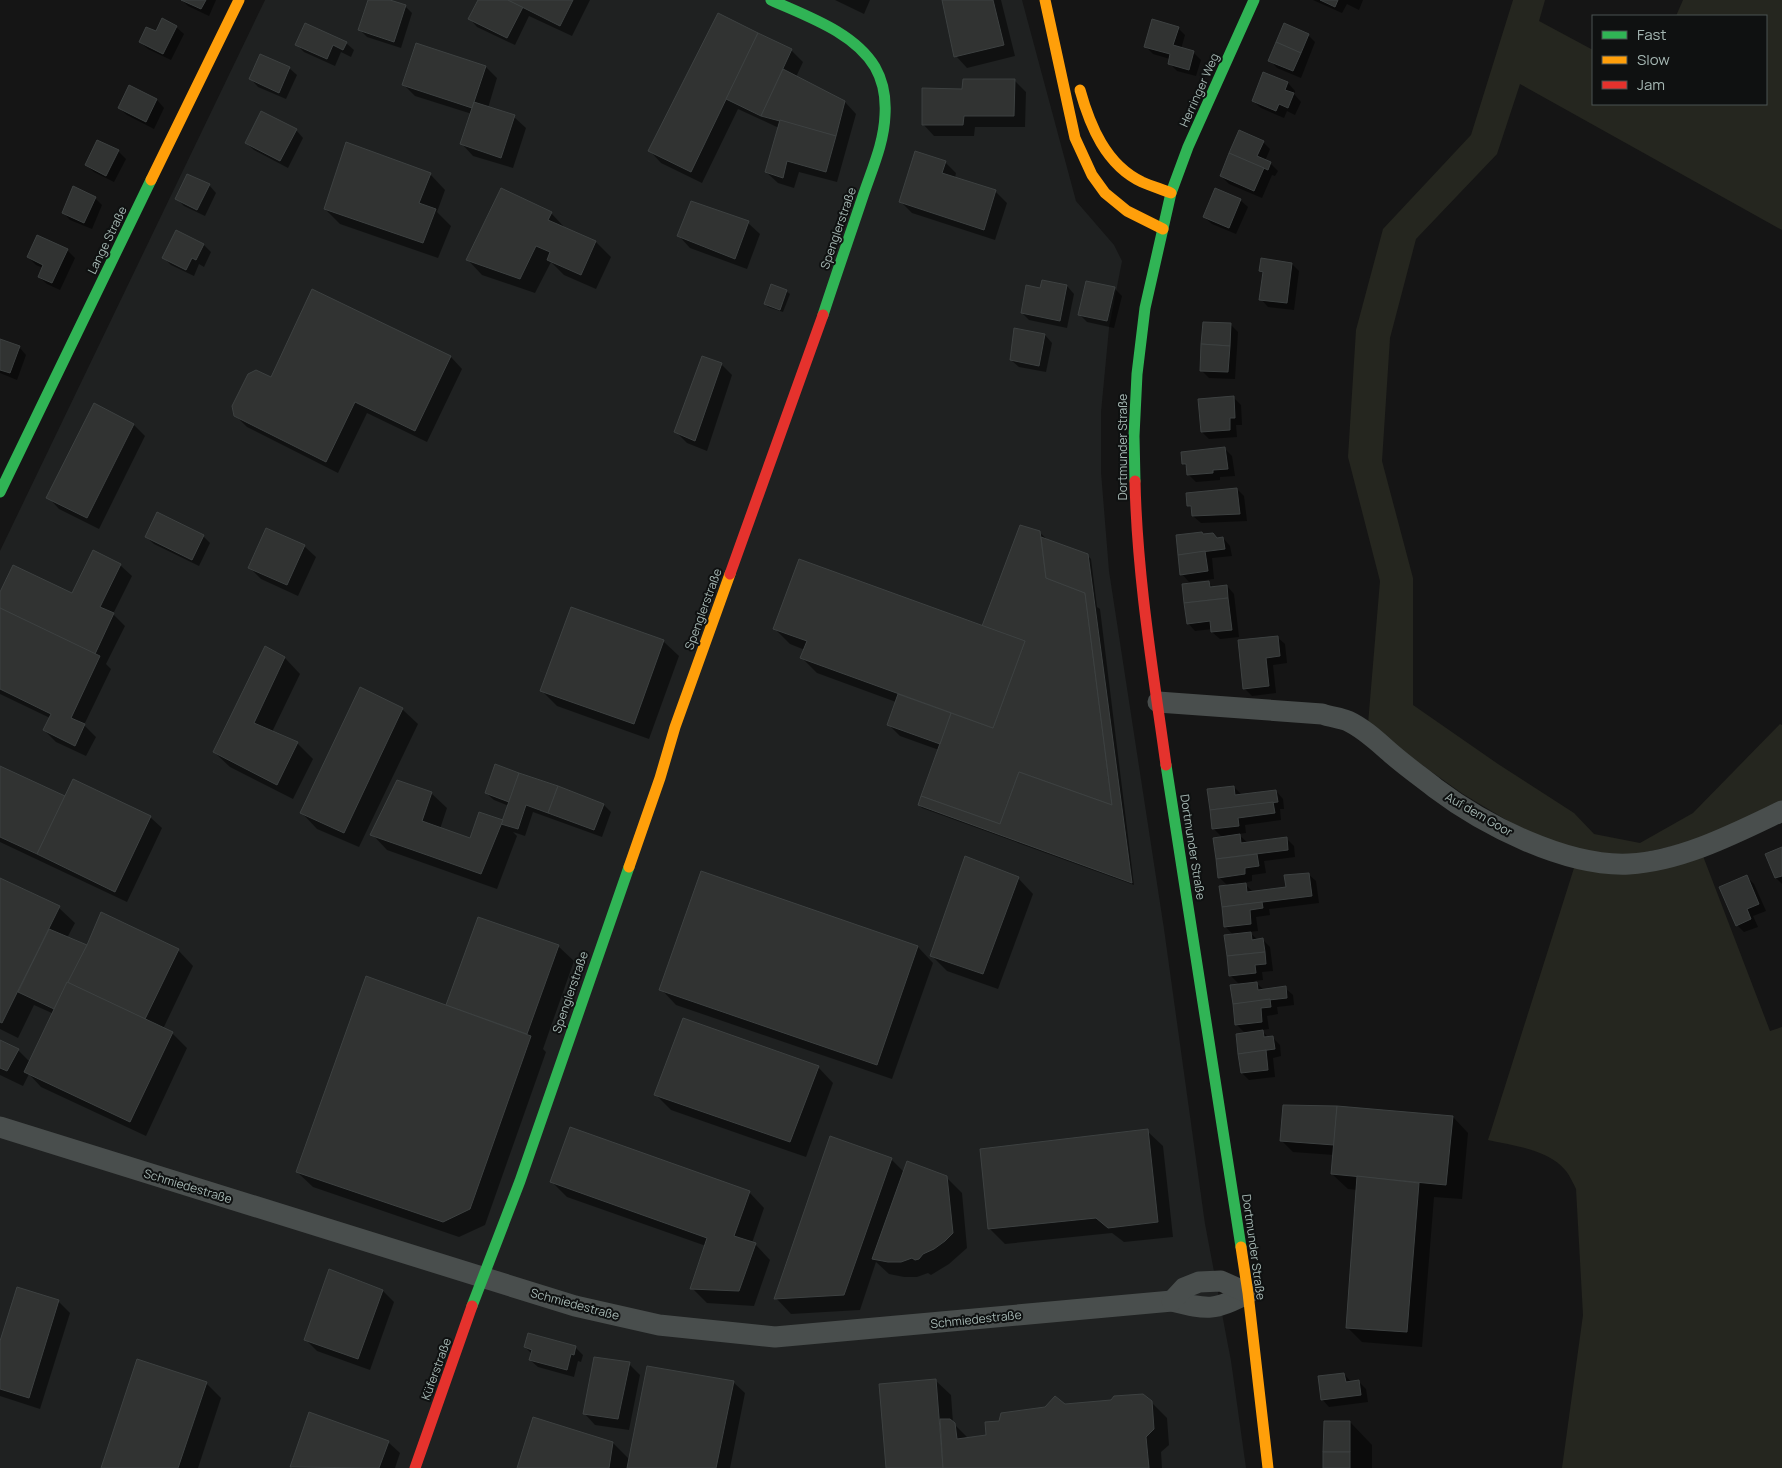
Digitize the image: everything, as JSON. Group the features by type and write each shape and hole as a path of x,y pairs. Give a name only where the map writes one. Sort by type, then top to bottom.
{"street":[{"name":"Lange Straße","path":"0,492 239,0"},
{"name":"Spenglerstraße","path":"482,1278 520,1181 660,778 675,727 842,260 886,125 887,102 884,86 871,59 838,32 771,0"},
{"path":"1045,0 1075,138 1092,175 1105,193 1127,211 1163,229"},
{"name":"Herringer Weg","path":"1171,193 1188,147 1254,0"},
{"path":"1077,77 1084,105 1097,138 1115,163 1140,181 1171,193"},
{"name":"Dortmunder Straße","path":"1171,193 1144,308 1134,436 1136,528 1146,616 1187,903 1248,1293 1268,1468"},
{"name":"Auf dem Goor","path":"1158,702 1322,714 1348,721 1367,733 1405,765 1466,810 1527,841 1577,859 1602,863 1629,864 1663,858 1737,833 1782,810"},
{"name":"Schmiedestraße","path":"0,1127 574,1306 660,1325 776,1337 1172,1301 1184,1288 1199,1282 1221,1281 1248,1293"},
{"name":"Küferstraße","path":"415,1468 482,1278"}],"shaded area":[{"path":"265,0 1022,0 1076,201 1114,245 1122,261 1109,328 1101,412 1101,472 1109,571 1164,929 1205,1224 1231,1361 1246,1468 0,1468 0,551"},
{"path":"1513,0 1545,0 1539,21 1592,49 1592,105 1767,105 1767,15 1676,15 1683,0 1782,0 1782,230 1520,84 1497,154 1416,239 1390,338 1382,461 1413,578 1413,705 1498,764 1574,813 1594,834 1640,843 1693,813 1780,724 1782,725 1782,802 1695,841 1620,858 1540,840 1463,794 1385,739 1368,724 1380,581 1348,457 1356,330 1383,229 1471,135"},
{"path":"1703,856 1770,1031 1782,1027 1782,1468 1562,1468 1583,1315 1576,1189 1566,1171 1550,1158 1530,1150 1488,1140 1574,868 1622,874"}],"building":[{"path":"181,0 206,0 201,9"},
{"path":"368,0 390,0 406,5 394,42 358,30"},
{"path":"478,0 508,0 523,7 507,38 468,19"},
{"path":"508,0 573,0 560,26"},
{"path":"942,0 993,0 1004,45 954,57"},
{"path":"1320,0 1338,0 1335,7"},
{"path":"718,13 758,33 691,172 648,151"},
{"path":"162,18 177,26 163,54 139,42 146,27 156,31"},
{"path":"1152,19 1179,27 1173,45 1194,51 1189,70 1168,64 1170,54 1144,47"},
{"path":"305,23 347,42 343,50 333,45 327,59 295,45"},
{"path":"1284,23 1309,34 1301,53 1276,42"},
{"path":"758,33 792,49 761,116 726,99"},
{"path":"1276,42 1301,53 1293,71 1268,61"},
{"path":"416,43 486,66 472,108 402,85"},
{"path":"260,54 290,67 279,93 249,79"},
{"path":"783,69 845,101 836,136 761,116"},
{"path":"1263,72 1288,82 1285,90 1294,93 1288,108 1279,104 1276,111 1252,101"},
{"path":"963,79 1015,79 1014,116 964,116 963,125 922,125 922,88 962,89"},
{"path":"129,85 157,99 146,122 118,108"},
{"path":"474,102 515,115 501,158 460,144"},
{"path":"261,111 297,129 280,161 245,143"},
{"path":"780,120 836,136 826,172 787,161 783,178 765,172"},
{"path":"1239,130 1264,141 1257,156 1271,162 1268,170 1229,153"},
{"path":"97,140 119,150 106,176 85,165"},
{"path":"346,142 431,173 419,203 436,209 423,243 324,209"},
{"path":"915,151 946,161 942,173 996,190 984,230 899,202"},
{"path":"1229,153 1264,168 1254,191 1220,176"},
{"path":"187,174 210,184 197,210 175,199"},
{"path":"73,186 96,197 84,223 62,213"},
{"path":"501,188 552,212 548,220 596,241 581,275 547,260 550,252 536,246 520,279 466,260"},
{"path":"1215,188 1241,199 1229,228 1203,217"},
{"path":"691,201 749,221 735,259 677,236"},
{"path":"176,230 204,244 196,260 192,258 186,270 162,258"},
{"path":"37,235 68,249 52,283 38,277 43,265 27,257"},
{"path":"1261,258 1292,263 1287,303 1259,300 1263,272 1259,271"},
{"path":"1042,280 1067,285 1060,321 1021,313 1026,285 1040,288"},
{"path":"1086,281 1115,287 1107,321 1078,315"},
{"path":"771,284 787,290 780,310 764,304"},
{"path":"312,289 451,356 415,431 355,402 326,462 234,416 232,406 248,374 256,370 271,377"},
{"path":"1203,322 1231,323 1230,346 1201,344"},
{"path":"1014,328 1045,334 1039,366 1010,360"},
{"path":"0,339 20,346 10,373 0,370"},
{"path":"1201,344 1230,346 1228,372 1200,371"},
{"path":"702,356 722,363 695,441 674,432"},
{"path":"1234,396 1235,418 1230,418 1230,430 1201,432 1198,399"},
{"path":"94,403 134,424 87,518 46,498"},
{"path":"1225,447 1228,469 1213,470 1213,473 1187,475 1186,464 1182,464 1181,452"},
{"path":"1237,488 1240,514 1192,516 1191,506 1187,506 1186,493"},
{"path":"157,512 204,535 192,560 145,537"},
{"path":"1020,525 1040,531 1046,578 1085,593 1112,805 1019,772 1000,824 921,796 951,713 993,728 1025,641 982,626"},
{"path":"266,528 305,545 287,585 248,568"},
{"path":"1202,532 1203,534 1213,533 1217,538 1223,537 1225,549 1178,555 1176,535"},
{"path":"1041,537 1088,554 1132,883 918,805 921,796 1000,824 1019,772 1112,805 1085,593 1046,578"},
{"path":"93,550 121,564 100,607 114,613 95,654 0,608 0,592 13,565 72,593"},
{"path":"1205,551 1208,571 1180,575 1178,555"},
{"path":"799,559 1025,641 993,728 800,658 807,641 773,629"},
{"path":"1209,581 1210,587 1227,585 1228,598 1184,603 1182,584"},
{"path":"1228,598 1232,630 1211,632 1210,621 1187,624 1184,603"},
{"path":"571,607 664,640 634,724 540,691"},
{"path":"0,608 100,656 71,718 85,724 75,746 43,730 51,714 0,689"},
{"path":"1278,636 1280,656 1266,658 1269,686 1243,689 1238,640"},
{"path":"265,646 285,657 254,723 298,742 277,785 213,752"},
{"path":"360,687 403,708 344,833 300,813"},
{"path":"898,694 951,713 940,744 887,725"},
{"path":"495,764 519,773 509,802 485,793"},
{"path":"0,766 65,796 37,854 0,837"},
{"path":"519,773 558,786 548,813 526,805 518,829 501,824"},
{"path":"73,779 151,816 115,892 37,854"},
{"path":"397,780 432,792 422,821 470,838 479,812 503,820 481,874 370,835"},
{"path":"558,786 604,804 594,830 548,813"},
{"path":"1234,786 1235,795 1276,790 1278,802 1210,810 1207,789"},
{"path":"1273,802 1275,813 1238,818 1239,826 1212,829 1210,810"},
{"path":"1240,834 1241,843 1287,837 1288,850 1216,859 1213,838"},
{"path":"1782,847 1782,876 1775,878 1765,854"},
{"path":"1257,854 1259,866 1245,868 1245,874 1218,878 1216,859"},
{"path":"965,856 1019,877 983,974 930,956"},
{"path":"701,871 918,946 877,1065 659,990"},
{"path":"1309,873 1312,896 1222,907 1219,886 1246,883 1247,892 1286,887 1284,875"},
{"path":"1747,875 1759,904 1747,909 1751,919 1736,926 1719,887"},
{"path":"0,878 60,906 2,1023 0,1022"},
{"path":"1262,902 1263,908 1250,910 1251,924 1224,927 1222,907"},
{"path":"101,912 179,949 145,1019 67,982 87,945"},
{"path":"478,917 559,945 527,1034 446,1005"},
{"path":"49,929 87,945 54,1009 18,992"},
{"path":"1251,932 1252,940 1263,938 1265,952 1227,956 1224,935"},
{"path":"1265,952 1266,964 1255,965 1256,973 1229,976 1227,956"},
{"path":"366,976 531,1036 470,1209 443,1222 296,1172"},
{"path":"67,982 173,1032 130,1122 24,1072"},
{"path":"1257,982 1258,990 1286,986 1287,998 1233,1004 1230,985"},
{"path":"1270,999 1271,1007 1261,1008 1262,1022 1235,1025 1233,1004"},
{"path":"683,1018 819,1066 790,1142 654,1095"},
{"path":"1263,1030 1264,1037 1273,1036 1275,1049 1238,1054 1236,1034"},
{"path":"0,1040 19,1049 7,1071 0,1068"},
{"path":"1266,1050 1268,1070 1241,1073 1238,1054"},
{"path":"1283,1105 1337,1106 1334,1145 1280,1141"},
{"path":"1337,1106 1453,1116 1446,1185 1331,1174"},
{"path":"570,1127 750,1191 734,1236 756,1243 739,1291 690,1289 707,1238 550,1182"},
{"path":"1148,1129 1158,1222 1108,1228 1096,1218 988,1229 980,1149"},
{"path":"830,1136 892,1158 844,1295 774,1299"},
{"path":"907,1161 947,1176 953,1233 934,1249 923,1254 919,1259 915,1260 912,1258 901,1262 888,1262 872,1259"},
{"path":"1357,1176 1419,1183 1407,1332 1346,1328"},
{"path":"329,1269 383,1290 358,1359 304,1340"},
{"path":"17,1287 59,1300 29,1398 0,1389 0,1341"},
{"path":"528,1333 576,1346 574,1355 571,1354 567,1370 529,1360 532,1350 524,1347"},
{"path":"594,1357 630,1362 618,1419 583,1414"},
{"path":"137,1359 207,1382 178,1468 101,1468"},
{"path":"647,1366 734,1381 716,1468 627,1468"},
{"path":"1344,1373 1346,1382 1359,1380 1361,1395 1321,1400 1318,1376"},
{"path":"936,1379 943,1468 886,1468 879,1384"},
{"path":"1143,1394 1152,1401 1154,1429 1146,1437 1149,1468 943,1468 940,1419 950,1419 955,1423 957,1439 986,1435 985,1422 999,1421 1001,1413 1045,1407 1055,1396 1065,1404 1111,1400 1114,1396"},
{"path":"309,1412 389,1441 379,1468 290,1467"},
{"path":"533,1417 613,1442 609,1468 517,1468"},
{"path":"1324,1421 1350,1421 1350,1452 1323,1452"},
{"path":"1323,1452 1350,1452 1350,1468 1323,1468"}],"traffic: fast":[{"path":"771,0 828,26 855,44 875,67 883,90 885,115 880,146 823,315"},
{"path":"1135,481 1134,436 1137,374 1145,308 1171,193 1188,147 1254,0"},
{"path":"0,492 151,180"},
{"path":"1166,765 1241,1247"},
{"path":"472,1306 520,1181 629,867"}],"traffic: slow":[{"path":"151,180 239,0"},
{"path":"1045,0 1075,138 1092,175 1105,193 1127,211 1163,229"},
{"path":"1080,90 1089,117 1109,155 1129,175 1171,193"},
{"path":"629,867 660,778 675,727 730,574"},
{"path":"1241,1247 1268,1468"}],"traffic: jam":[{"path":"730,574 823,315"},
{"path":"1135,481 1142,588 1166,765"},
{"path":"415,1468 472,1306"}]}
